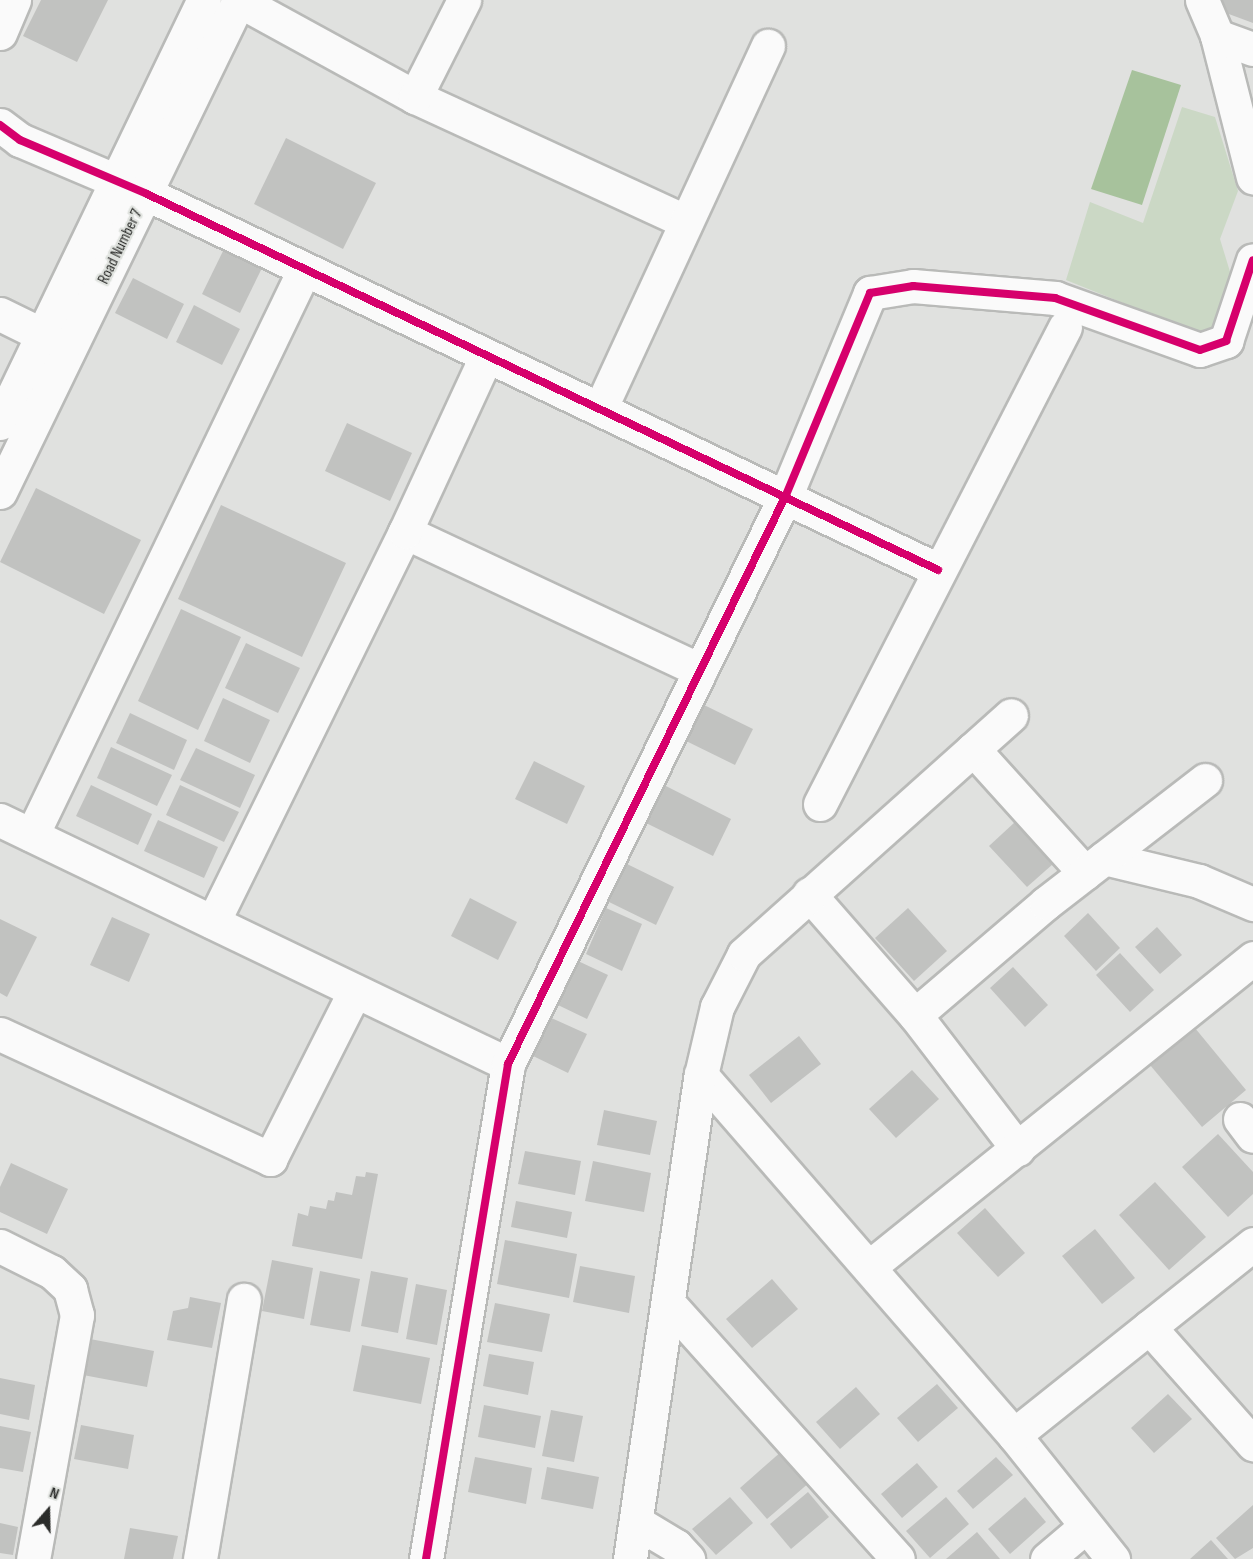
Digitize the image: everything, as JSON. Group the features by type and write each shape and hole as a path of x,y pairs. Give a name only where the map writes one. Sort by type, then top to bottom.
{"street":[{"path":"0,33 14,0"},
{"name":"Road Number 7","path":"133,188 204,0"},
{"path":"239,0 415,97 686,221"},
{"name":"Road Number 7","path":"0,492 57,342 133,188 239,0"},
{"path":"415,97 464,0"},
{"path":"1202,0 1217,36 1253,177"},
{"path":"1217,36 1253,49"},
{"path":"601,407 768,46"},
{"path":"0,125 20,140 133,188 486,357 601,407 938,570"},
{"path":"426,1559 508,1064 786,495 870,293 913,286 1055,298 1200,350 1239,345 1253,260"},
{"path":"32,835 304,270"},
{"path":"0,314 57,342"},
{"path":"820,804 938,570 1065,327"},
{"name":"Road Number 7","path":"0,423 57,342"},
{"path":"213,922 405,531 486,357"},
{"path":"405,531 700,670"},
{"path":"630,1559 670,1305 701,1075 717,1007 744,954 1011,715"},
{"path":"973,748 1094,866 1199,881 1253,904"},
{"path":"915,1015 1094,866 1205,780"},
{"path":"0,820 508,1064"},
{"path":"809,894 915,1015 1018,1149"},
{"path":"869,1267 1253,958"},
{"path":"0,1034 270,1159 355,990"},
{"path":"701,1075 1014,1435 1113,1559"},
{"path":"1014,1435 1253,1244"},
{"path":"0,1246 52,1272 70,1289 77,1315 33,1559"},
{"path":"200,1559 244,1300"},
{"path":"670,1305 898,1559"},
{"path":"1149,1327 1253,1444"},
{"path":"636,1522 676,1546 688,1559"},
{"path":"1047,1559 1086,1526"}],"shaded area":[{"path":"1132,70 1181,85 1142,205 1091,189"},
{"path":"1182,107 1215,117 1238,191 1220,239 1231,275 1216,326 1200,334 1066,280 1090,202 1143,223"}],"building":[{"path":"41,0 108,0 77,62 23,36"},
{"path":"1222,0 1253,0 1253,23 1218,10"},
{"path":"286,138 376,183 343,249 254,204"},
{"path":"224,249 262,268 240,313 202,294"},
{"path":"133,278 184,304 167,339 115,313"},
{"path":"194,305 240,329 222,365 176,342"},
{"path":"347,423 412,453 390,501 325,471"},
{"path":"36,488 141,540 104,614 0,562"},
{"path":"221,505 346,563 302,657 178,599"},
{"path":"181,609 241,637 198,730 138,701"},
{"path":"246,643 300,668 278,713 225,688"},
{"path":"223,698 270,720 250,763 204,741"},
{"path":"698,702 753,729 735,765 680,738"},
{"path":"130,713 187,740 174,770 116,743"},
{"path":"111,747 172,775 157,806 97,778"},
{"path":"196,748 255,775 240,808 180,780"},
{"path":"534,761 585,786 567,824 515,799"},
{"path":"660,783 731,819 713,856 642,821"},
{"path":"91,785 152,814 138,845 76,816"},
{"path":"180,785 239,812 224,842 166,815"},
{"path":"158,820 218,847 204,878 144,851"},
{"path":"1015,822 1053,864 1027,887 989,846"},
{"path":"625,863 674,887 656,925 607,901"},
{"path":"470,898 517,922 498,960 451,936"},
{"path":"606,908 642,924 622,971 586,954"},
{"path":"908,908 947,951 914,981 875,938"},
{"path":"1088,913 1120,948 1096,971 1064,936"},
{"path":"112,917 150,934 129,982 90,965"},
{"path":"0,919 37,937 7,997 0,993"},
{"path":"1157,927 1182,955 1160,974 1135,947"},
{"path":"1120,953 1154,990 1130,1012 1096,975"},
{"path":"578,961 608,975 587,1019 558,1005"},
{"path":"1013,967 1048,1005 1025,1027 990,988"},
{"path":"547,1016 587,1034 568,1073 529,1054"},
{"path":"1195,1028 1246,1090 1202,1127 1150,1065"},
{"path":"799,1036 821,1064 771,1103 749,1075"},
{"path":"912,1070 939,1099 896,1138 869,1109"},
{"path":"604,1110 657,1121 650,1155 597,1145"},
{"path":"1218,1134 1253,1172 1253,1194 1228,1217 1182,1167"},
{"path":"525,1151 581,1161 575,1195 518,1184"},
{"path":"593,1161 651,1173 644,1212 585,1201"},
{"path":"11,1163 68,1189 47,1234 0,1212 0,1187"},
{"path":"366,1172 378,1174 362,1259 292,1246 298,1213 308,1216 310,1206 326,1209 328,1200 334,1201 336,1192 352,1195 356,1176 365,1177"},
{"path":"1155,1182 1206,1237 1169,1270 1119,1215"},
{"path":"516,1201 572,1212 567,1238 511,1227"},
{"path":"985,1208 1025,1253 998,1277 957,1233"},
{"path":"1095,1229 1135,1278 1102,1304 1062,1256"},
{"path":"505,1240 577,1254 569,1298 497,1284"},
{"path":"272,1260 313,1268 304,1319 262,1311"},
{"path":"580,1266 635,1276 629,1313 573,1302"},
{"path":"320,1271 360,1279 350,1332 310,1325"},
{"path":"371,1271 408,1278 398,1333 361,1326"},
{"path":"772,1279 798,1309 752,1348 726,1319"},
{"path":"416,1284 447,1290 437,1345 406,1339"},
{"path":"190,1297 221,1303 212,1348 167,1340 173,1311 188,1308"},
{"path":"495,1303 550,1314 542,1352 487,1342"},
{"path":"90,1339 154,1351 147,1387 83,1375"},
{"path":"362,1345 430,1358 421,1404 353,1391"},
{"path":"489,1354 534,1362 528,1395 483,1386"},
{"path":"0,1378 35,1385 29,1420 0,1414"},
{"path":"937,1384 958,1408 918,1442 897,1418"},
{"path":"856,1387 880,1414 840,1449 816,1422"},
{"path":"1168,1394 1192,1419 1154,1453 1131,1428"},
{"path":"484,1405 541,1416 535,1448 478,1437"},
{"path":"551,1410 583,1416 574,1462 542,1456"},
{"path":"81,1425 134,1435 128,1469 74,1459"},
{"path":"0,1426 31,1432 23,1472 0,1468"},
{"path":"782,1451 810,1482 767,1519 740,1488"},
{"path":"475,1457 532,1468 526,1504 468,1492"},
{"path":"996,1457 1013,1475 973,1509 957,1491"},
{"path":"917,1463 938,1487 902,1518 881,1494"},
{"path":"547,1467 599,1477 593,1509 541,1499"},
{"path":"808,1492 829,1517 791,1549 770,1524"},
{"path":"730,1497 753,1523 716,1555 692,1529"},
{"path":"946,1497 969,1524 930,1558 906,1531"},
{"path":"1025,1497 1046,1522 1010,1554 988,1529"},
{"path":"1253,1505 1253,1548 1235,1559 1216,1538"},
{"path":"0,1523 18,1527 13,1555 0,1553"},
{"path":"130,1528 178,1536 173,1559 124,1559"},
{"path":"977,1532 1000,1559 946,1559"},
{"path":"1211,1540 1228,1559 1190,1559"}],"cycle path":[{"path":"0,125 20,140 147,194 938,570"},
{"path":"426,1559 508,1064 786,495 870,293 913,286 1055,298 1200,350 1226,341 1253,260"}]}
